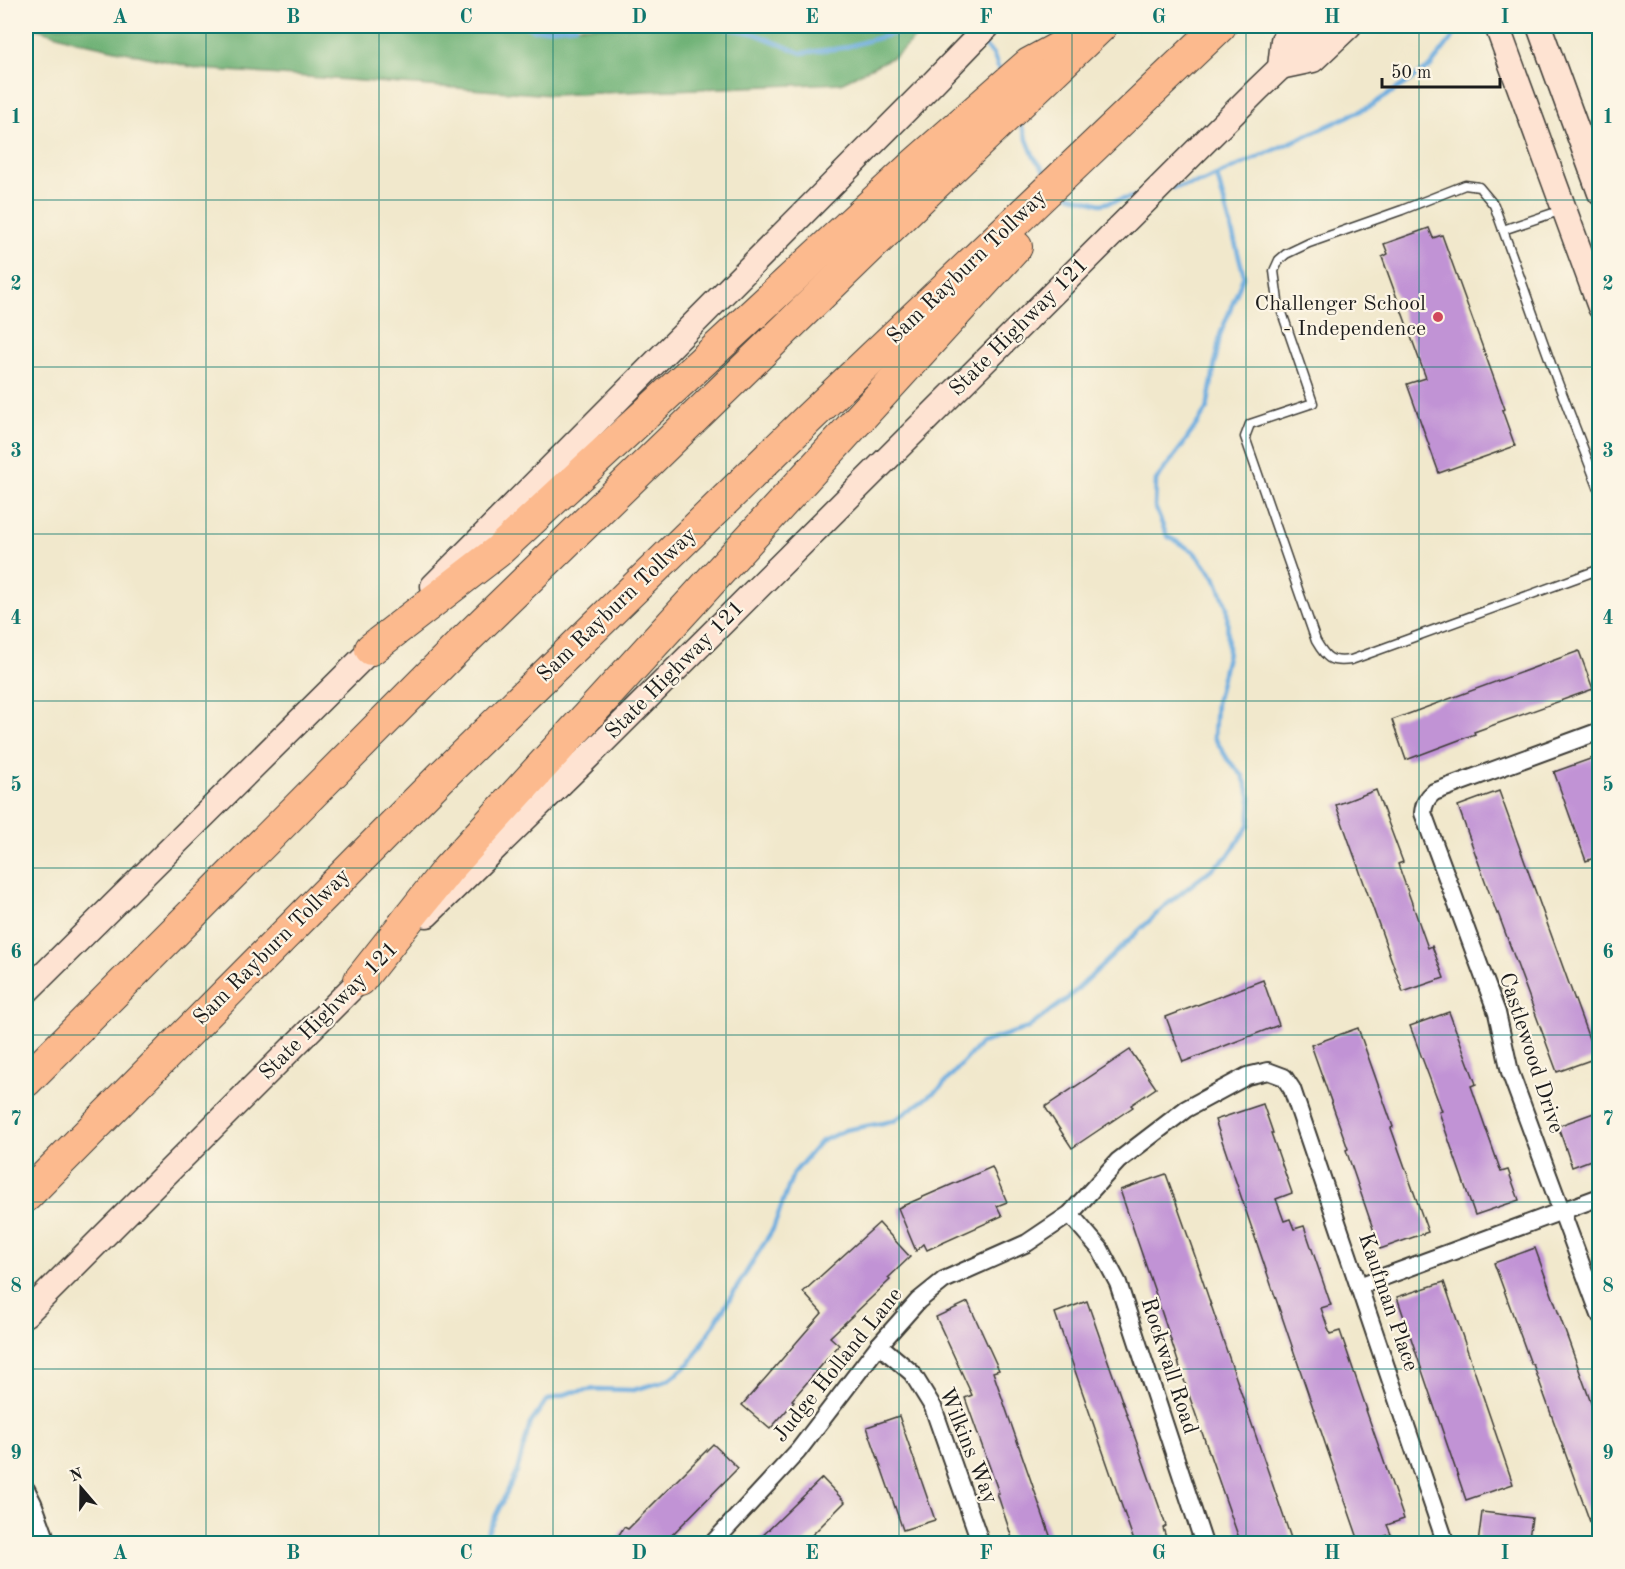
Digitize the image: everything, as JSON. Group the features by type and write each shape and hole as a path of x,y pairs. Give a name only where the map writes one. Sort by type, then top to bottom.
{"highway":[{"path":"371,649 497,552 924,175 1099,27"},
{"path":"360,980 447,870 998,253 1059,199 1079,159 1216,29"},
{"path":"26,1081 924,175"},
{"name":"Sam Rayburn Tollway","path":"26,1196 440,778 808,418 998,253"}],"main road":[{"path":"26,992 371,649 988,26"},
{"path":"1295,26 1283,40 1280,67 1312,60 1349,26"},
{"name":"State Highway 121","path":"26,1314 1078,267 1324,26"},
{"path":"1497,26 1599,307"},
{"path":"1539,26 1599,193"},
{"path":"1565,210 1599,198"}],"street":[{"name":"Castlewood Drive","path":"1599,731 1434,792 1424,804 1423,813 1497,1013 1510,1072 1599,1316"},
{"name":"Judge Holland Lane","path":"712,1544 798,1451 879,1346 918,1300 944,1280 1027,1243 1071,1214 1118,1161 1186,1109 1247,1076 1268,1071 1284,1077"},
{"name":"Kaufman Place","path":"1284,1077 1292,1089 1446,1544"},
{"path":"1359,1286 1599,1197"},
{"name":"Rockwall Road","path":"1071,1214 1100,1249 1118,1283 1204,1544"},
{"name":"Wilkins Way","path":"879,1346 912,1373 933,1407 981,1544"},
{"path":"26,1489 48,1544"}],"lane":[{"path":"1599,492 1494,205 1479,187 1465,185 1309,243 1279,260 1274,271 1278,301 1313,403 1250,424 1245,437 1316,641 1326,657 1339,662 1351,660 1576,578 1599,567"},
{"path":"1503,230 1565,210"}],"green space":[{"path":"28,26 927,26 897,55 841,83 552,95 201,69 80,42"}],"building":[{"name":"Challenger School - Independence","path":"1429,228 1433,238 1442,235 1505,409 1502,410 1515,446 1439,473 1407,384 1426,378 1382,257 1388,254 1384,244"},
{"path":"1579,651 1593,689 1474,732 1475,734 1406,760 1392,720"},
{"path":"1593,758 1599,776 1599,856 1586,861 1554,772"},
{"path":"1376,790 1403,862 1398,864 1428,948 1432,946 1444,978 1403,992 1336,805"},
{"path":"1499,791 1596,1058 1557,1072 1458,806"},
{"path":"1263,980 1279,1025 1183,1062 1166,1017"},
{"path":"1449,1012 1476,1084 1471,1086 1501,1172 1508,1170 1519,1200 1475,1215 1439,1112 1442,1111 1410,1026"},
{"path":"1358,1028 1428,1232 1380,1249 1311,1045"},
{"path":"1130,1050 1156,1088 1131,1105 1133,1107 1072,1148 1045,1107"},
{"path":"1263,1104 1292,1193 1276,1199 1284,1221 1290,1219 1294,1229 1304,1226 1331,1305 1321,1308 1330,1334 1340,1331 1404,1519 1387,1525 1391,1534 1363,1544 1360,1544 1215,1120"},
{"path":"1599,1111 1599,1157 1572,1167 1558,1126"},
{"path":"992,1167 1007,1202 997,1206 1002,1216 927,1250 924,1244 916,1251 898,1208"},
{"path":"1166,1174 1293,1544 1241,1544 1191,1401 1120,1190"},
{"path":"879,1223 910,1257 888,1278 890,1280 830,1337 839,1345 770,1429 742,1405 822,1313 803,1292"},
{"path":"1535,1248 1599,1425 1599,1544 1494,1263"},
{"path":"1444,1282 1513,1484 1466,1500 1397,1297"},
{"path":"1087,1301 1166,1526 1163,1528 1168,1544 1135,1544 1055,1313"},
{"path":"968,1302 999,1370 993,1372 1053,1544 1014,1544 997,1493 999,1493 965,1398 972,1395 936,1317"},
{"path":"899,1416 935,1520 903,1530 867,1427"},
{"path":"713,1444 738,1468 663,1544 613,1544 624,1527 628,1529"},
{"path":"822,1478 845,1502 803,1544 754,1544"},
{"path":"1482,1512 1532,1518 1528,1544 1478,1544"}],"waterway":[{"path":"525,26 533,30 576,26"},
{"path":"712,26 753,33 801,53 842,48 921,26"},
{"path":"961,26 971,31"},
{"path":"1173,188 1203,182 1369,107 1430,67 1461,26"},
{"path":"981,42 993,54 1001,75"},
{"path":"1019,119 1034,157 1048,175"},
{"path":"482,1544 517,1471 530,1424 546,1401 572,1392 596,1389 633,1390 669,1380 690,1363 773,1229 793,1174 820,1142 845,1130 894,1121 940,1088 981,1043 1028,1028 1068,998 1166,905 1228,856 1249,825 1251,798 1243,776 1228,760 1214,737 1216,703 1228,652 1227,607 1215,577 1193,551 1167,536 1155,507 1156,480 1207,409 1220,335 1244,275 1217,176"},
{"path":"1062,193 1101,204 1138,196"}],"place":[{"name":"Challenger School - Independence","path":"1438,317"}]}
